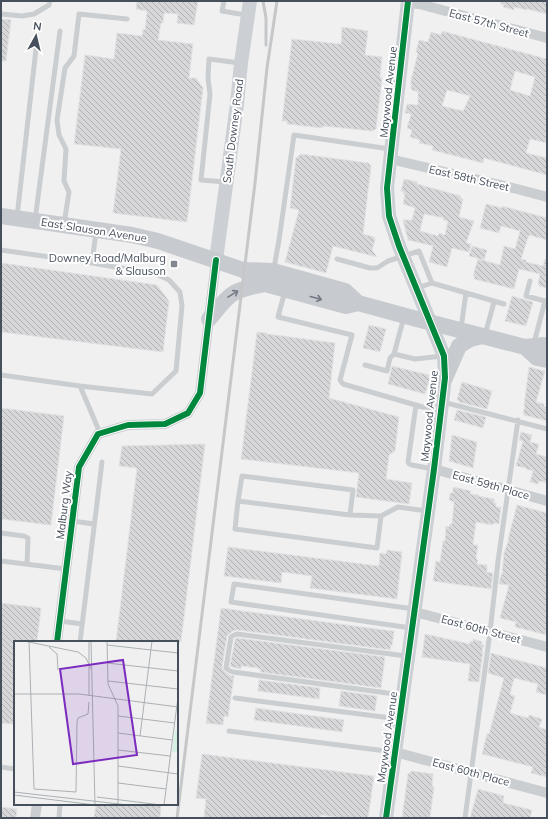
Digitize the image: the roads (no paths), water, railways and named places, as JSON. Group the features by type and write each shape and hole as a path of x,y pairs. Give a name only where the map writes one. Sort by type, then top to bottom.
{"main road":[{"name":"East Slauson Avenue","path":"1,216 132,235 158,241 269,278"},
{"path":"269,278 286,290 346,306 358,302"},
{"path":"209,319 225,299 234,293 269,278 345,291 358,302 484,336 535,346 537,358 547,360"},
{"path":"445,378 459,346 470,339 484,336"}],"street":[{"name":"East 57th Street","path":"408,2 547,38"},
{"name":"Maywood Avenue","path":"386,818 445,378 444,356 403,257 390,216 387,188 408,2"},
{"name":"South Downey Road","path":"212,259 226,182 249,8"},
{"name":"East 58th Street","path":"390,154 547,198"},
{"path":"100,433 128,425 165,424 188,413 200,393 209,319 212,259"},
{"name":"Malburg Way","path":"57,641 79,467 100,433"},
{"name":"East 59th Place","path":"434,469 547,501"},
{"name":"East 60th Street","path":"415,610 547,647"},
{"name":"East 60th Place","path":"395,752 547,793"},
{"path":"35,818 37,805"}],"lane":[{"path":"1,14 22,16 34,14 49,5 50,1"},
{"path":"224,1 222,11 249,8"},
{"path":"64,225 69,192 64,181 66,149 59,135 57,120 65,68 74,56 79,14 127,19"},
{"path":"34,221 60,31"},
{"path":"17,218 37,40"},
{"path":"226,182 201,180 210,94 208,78 209,59 241,63"},
{"path":"269,278 279,240 294,135 390,154"},
{"path":"92,263 97,230"},
{"path":"1,250 156,274 169,280 180,292 182,306 176,371 152,394 1,375"},
{"path":"337,259 370,268 377,268 388,261 419,251 432,283"},
{"path":"530,280 526,296 545,301 535,346"},
{"path":"416,288 432,283 504,304"},
{"path":"286,290 278,317 352,335 340,380 343,384 416,405 442,407 518,420 547,428"},
{"path":"461,330 466,293"},
{"path":"484,336 494,302"},
{"path":"365,365 387,371 390,358 394,354 404,315"},
{"path":"394,354 416,359 444,356"},
{"path":"80,386 100,433"},
{"path":"416,405 408,462 412,465 434,469"},
{"path":"465,818 498,561 518,420"},
{"path":"80,641 102,462"},
{"path":"350,515 353,490 242,476 235,529 377,548 381,516"},
{"path":"238,501 350,515 381,516 398,507 428,511"},
{"path":"72,521 94,524"},
{"path":"1,533 24,536 28,538 27,564"},
{"path":"1,561 66,569"},
{"path":"412,628 231,602 234,584 415,610"},
{"path":"60,621 82,624"},
{"path":"403,695 233,672 226,668 231,637 237,634 408,656"},
{"path":"235,698 400,720"},
{"path":"229,731 395,752"},
{"path":"1,767 14,769"},
{"path":"58,818 60,805"}],"railway":[{"path":"263,1 266,18 266,45"},
{"path":"177,818 255,183 267,68 277,1"}],"place":[{"name":"Downey Road/Malburg & Slauson","path":"174,264"}]}
